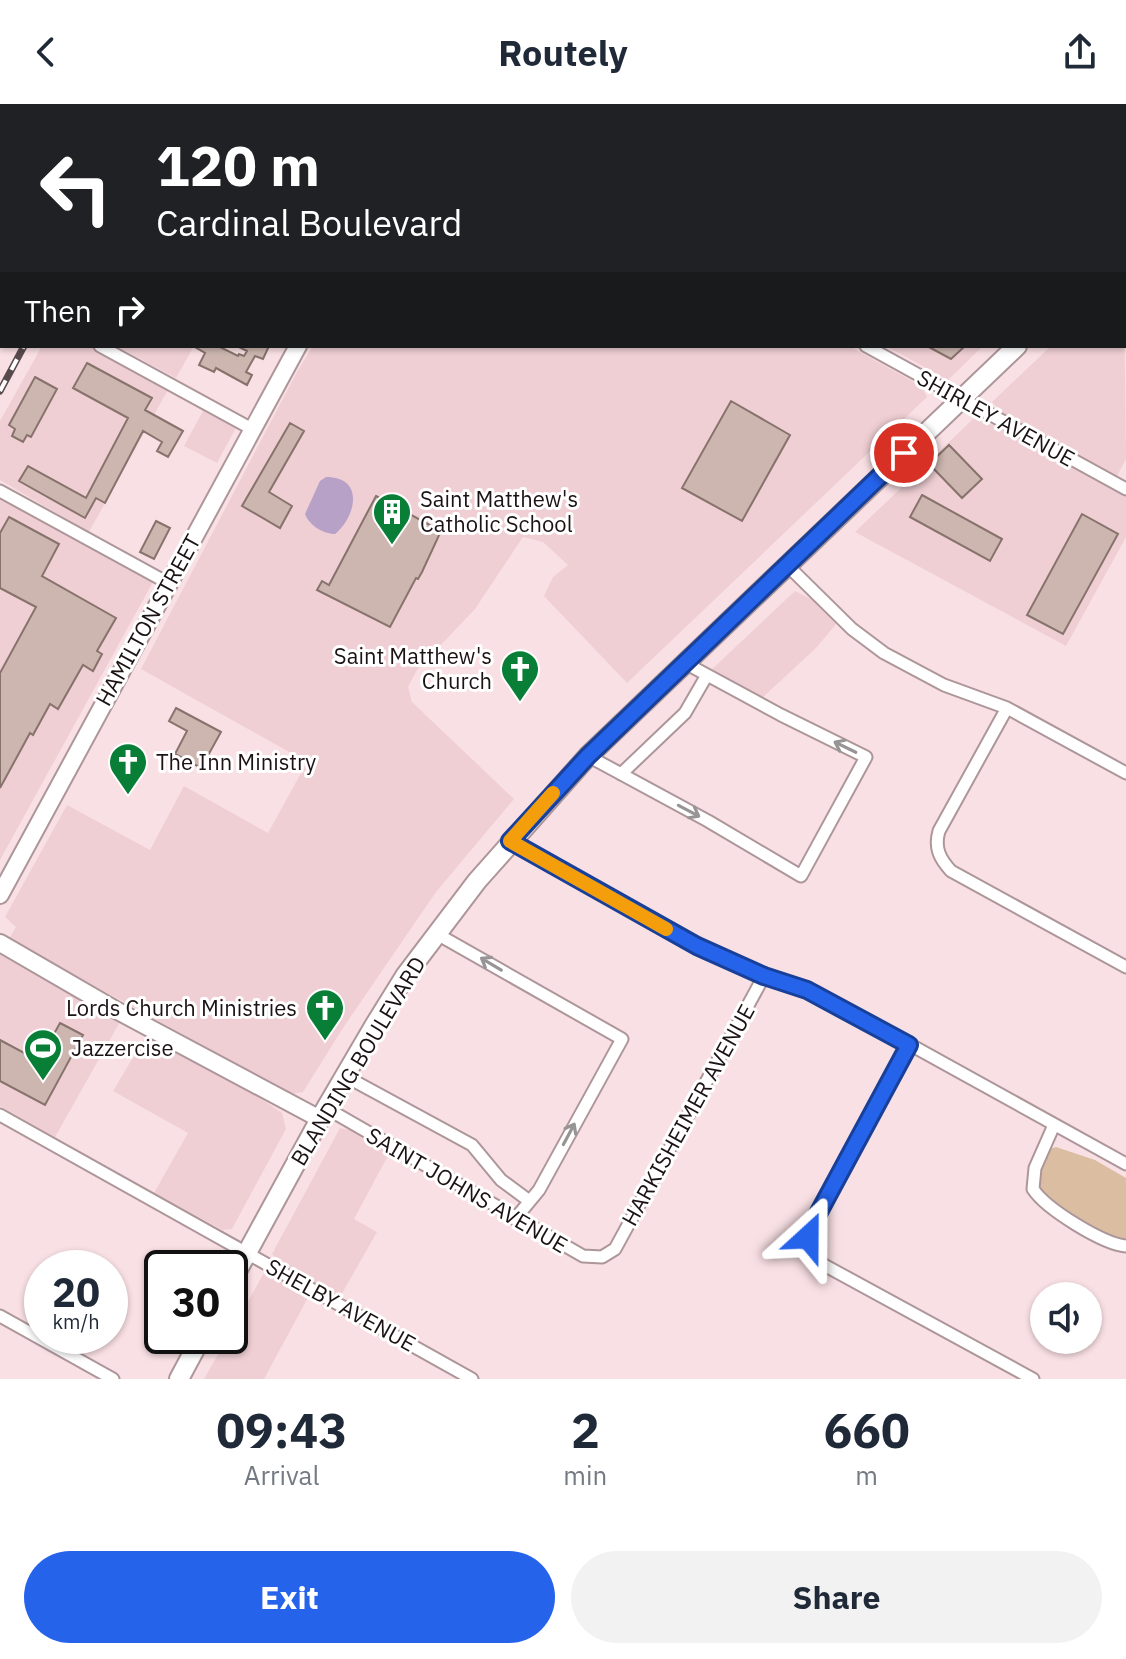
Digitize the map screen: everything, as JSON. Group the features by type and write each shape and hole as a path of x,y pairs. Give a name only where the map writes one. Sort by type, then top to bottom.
{"main road":[{"name":"BLANDING BOULEVARD","path":"248,1250 323,1114 405,976 510,841 588,756 1015,348"},
{"path":"179,1379 192,1354"}],"street":[{"path":"104,348 252,429"},
{"name":"HAMILTON STREET","path":"0,895 297,348"},
{"name":"SHIRLEY AVENUE","path":"870,348 1126,489"},
{"path":"0,491 168,583"},
{"path":"787,565 852,629 884,653 944,685 1007,708 1126,773"},
{"path":"588,756 801,876 866,757 685,663"},
{"path":"621,774 685,713 707,675"},
{"path":"1007,708 939,831 937,852 951,871 1126,967"},
{"path":"510,841 697,946 833,1002 1126,1164"},
{"path":"437,934 622,1039 539,1190 515,1219"},
{"name":"SAINT JOHNS AVENUE","path":"0,943 114,1009 323,1114 583,1256 593,1258 610,1253"},
{"name":"HARKISHEIMER AVENUE","path":"610,1253 666,1160 764,976"},
{"path":"909,1045 812,1225 808,1237 810,1249 824,1265 1033,1379"},
{"path":"345,1076 472,1145 501,1180 528,1200"},
{"name":"SHELBY AVENUE","path":"0,1115 243,1250"},
{"path":"1054,1125 1035,1168 1033,1189 1048,1206 1112,1243 1126,1246"},
{"name":"SHELBY AVENUE","path":"248,1253 472,1379"},
{"path":"0,1316 113,1379"}],"shaded area":[{"path":"41,348 95,348 169,388 89,532 0,480 0,421"},
{"path":"120,348 193,348 176,378"},
{"path":"312,348 853,348 921,386 927,397 627,683 544,596 553,577 568,565 543,542 523,537 475,609 417,670 408,687 412,702 514,799 436,892 303,1092 292,1094 9,939 16,927 5,917 67,805 150,850 184,786 268,833 307,762 141,669"},
{"path":"890,348 981,348 948,380"},
{"path":"1049,348 1125,348 1126,459 1117,476 1007,417 992,402"},
{"path":"203,411 236,428 217,463 184,446"},
{"path":"973,419 999,427 1126,497 1126,537 1066,646 855,532"},
{"path":"326,477 338,479 352,491 352,508 335,534 317,528 305,514 320,481"},
{"path":"0,498 153,582 0,860"},
{"path":"795,591 813,600 837,623 816,648 762,698 711,670"},
{"path":"0,955 121,1020 55,1137 0,1106"},
{"path":"147,1034 251,1092 282,1113 286,1129 232,1229 223,1230 154,1193 188,1133 113,1091"},
{"path":"340,1128 354,1131 390,1152 354,1219 377,1232 340,1297 284,1266 272,1254"},
{"path":"1056,1147 1095,1160 1126,1178 1126,1240 1109,1235 1047,1199 1040,1186 1040,1174 1050,1149"},
{"path":"264,1273 310,1294 264,1379 204,1379 218,1354 248,1354 248,1301"}],"building":[{"path":"196,348 222,348 244,356 247,351 241,348 268,348 263,359 255,356 246,372 252,375 247,385 216,368 214,372 199,365 205,353"},
{"path":"931,348 963,348 951,359"},
{"path":"87,363 152,398 145,410 183,431 168,457 157,451 162,442 143,431 105,503 96,498 85,518 19,481 28,466 86,498 128,418 73,388"},
{"path":"35,377 57,389 31,437 27,435 23,442 12,436 15,429 9,425"},
{"path":"731,401 790,435 742,521 682,488"},
{"path":"290,423 304,431 269,492 292,506 280,528 242,506"},
{"path":"949,445 982,479 962,498 929,464"},
{"path":"922,495 1002,539 990,561 910,517"},
{"name":"Saint Matthew's Catholic School","path":"376,496 441,531 422,572 390,627 317,590 322,581 329,585"},
{"path":"1082,514 1118,534 1063,634 1027,615"},
{"path":"9,517 59,544 42,576 116,618 97,651 102,654 93,671 83,665 58,709 50,704 0,788 0,673 36,607 0,588 0,533"},
{"path":"156,521 170,528 154,559 140,552"},
{"path":"176,708 221,732 201,768 175,754 187,731 169,721"},
{"path":"60,1023 83,1035 45,1105 0,1081 0,1040 39,1061"}],"railway":[{"path":"0,391 23,348"}],"slow traffic":[{"path":"553,793 510,841 666,929"}],"place":[{"name":"Saint Matthew's Catholic School","path":"392,546"},
{"name":"Saint Matthew's Church","path":"520,703"},
{"name":"The Inn Ministry","path":"128,796"},
{"name":"Lords Church Ministries","path":"325,1042"},
{"name":"Jazzercise","path":"43,1082"}],"route":[{"path":"808,1237 909,1045 833,1002 697,946 510,841 588,756 904,453"}]}
